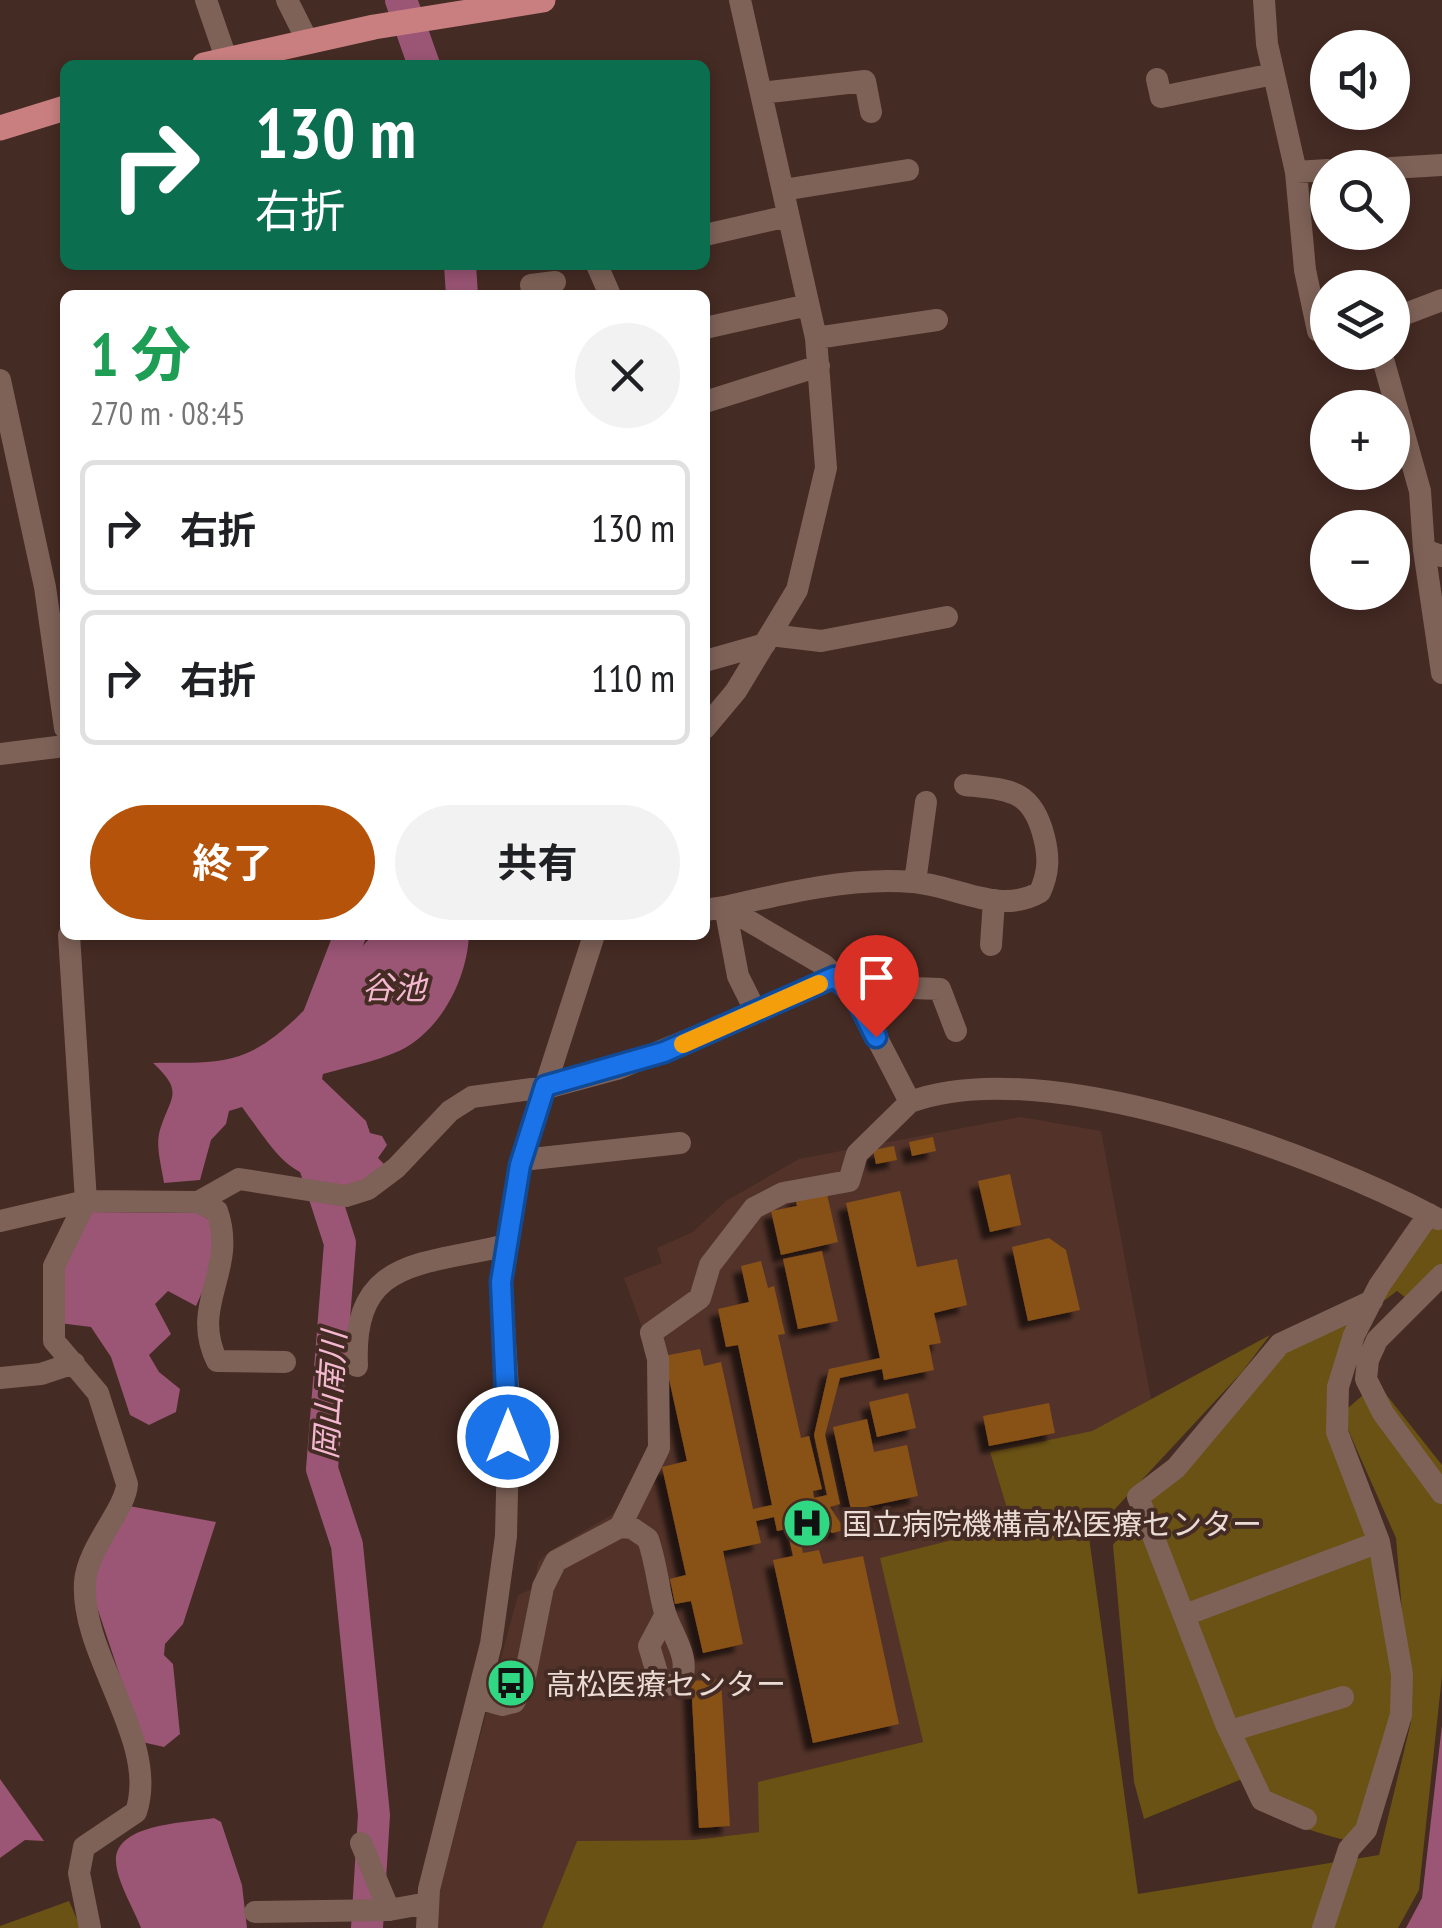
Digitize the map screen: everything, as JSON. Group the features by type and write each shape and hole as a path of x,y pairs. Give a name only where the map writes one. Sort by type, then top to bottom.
{"main road":[{"path":"223,60 308,40 544,0"},
{"path":"0,128 60,110"}],"street":[{"path":"206,0 215,60"},
{"path":"288,0 308,40"},
{"path":"710,722 736,692 797,590 826,468 816,338 740,0"},
{"path":"1264,0 1273,74 1296,172 1310,290"},
{"path":"1157,79 1161,96 1273,74"},
{"path":"760,94 865,81 871,112"},
{"path":"1410,167 1442,165"},
{"path":"782,190 908,170"},
{"path":"1296,172 1310,171"},
{"path":"710,234 788,216"},
{"path":"532,290 531,285 555,282"},
{"path":"1410,312 1442,300"},
{"path":"710,327 808,304"},
{"path":"816,338 937,320"},
{"path":"710,400 819,366"},
{"path":"1386,370 1433,553 1442,673"},
{"path":"0,380 60,643"},
{"path":"710,659 767,640 821,640 947,617"},
{"path":"0,754 60,747"},
{"path":"715,909 786,892 915,882 994,900 1024,901 1040,892 1047,876 1048,856 1036,808 1026,799 998,789 965,785"},
{"path":"915,882 926,802"},
{"path":"991,945 994,900"},
{"path":"715,909 775,933 854,994 910,1102"},
{"path":"715,909 738,976 756,1012"},
{"path":"69,940 86,1202 54,1266 54,1341 98,1394 127,1484 126,1495 114,1510 89,1564 85,1583 98,1648 127,1726 141,1782 136,1812 84,1847 79,1873 90,1928"},
{"path":"426,1928 428,1903 490,1644 506,1536 509,1404 501,1282 507,1244 522,1160 592,940"},
{"path":"198,1202 239,1179 346,1196 368,1190 472,1096 545,1086 617,1069 834,977"},
{"path":"854,994 884,987 940,989 956,1031"},
{"path":"620,1528 658,1448 658,1360 651,1333 700,1298 710,1265 754,1208 782,1194 849,1181 857,1154 910,1102 934,1093 992,1089 1062,1094 1138,1106 1203,1123 1436,1218 1372,1301 1354,1335 1338,1388 1338,1432 1379,1542 1402,1674 1401,1715 1366,1830 1349,1849 1323,1928"},
{"path":"522,1160 680,1143"},
{"path":"0,1221 86,1202 198,1202 217,1211 223,1228 218,1286 204,1319 206,1340 217,1361 285,1362"},
{"path":"358,1366 356,1329 374,1286 400,1272 507,1244"},
{"path":"1442,1275 1377,1340 1368,1360 1366,1379 1384,1414 1442,1493"},
{"path":"1306,1819 1262,1800 1230,1731 1138,1497 1176,1468 1280,1344 1372,1301"},
{"path":"0,1378 41,1374 74,1363"},
{"path":"478,1698 508,1703 523,1688 549,1571 556,1561 620,1528 632,1528 648,1539 665,1616"},
{"path":"1185,1615 1379,1542"},
{"path":"490,1644 532,1654"},
{"path":"1230,1731 1343,1698"},
{"path":"361,1843 389,1910"},
{"path":"256,1912 389,1910 428,1903"}],"shaded area":[{"name":"国立病院機構高松医療センター","path":"1021,1117 1101,1131 1151,1399 1092,1431 990,1452 1012,1525 881,1558 923,1742 759,1782 759,1832 693,1840 577,1841 542,1928 436,1928 437,1897 518,1595 534,1588 538,1562 550,1551 613,1514 633,1482 652,1434 650,1349 624,1278 662,1263 657,1248 693,1232 726,1201 799,1159"},
{"path":"1433,1221 1442,1229 1442,1270 1406,1298 1397,1291 1347,1328 1331,1389 1373,1548 1398,1713 1357,1843 1292,1823 1267,1806 1242,1779 1144,1819 1134,1782 1113,1545 1148,1495 1282,1349 1344,1324"},
{"path":"1270,1335 1242,1372 1089,1537 1138,1894 1379,1855 1411,1722 1396,1538 1341,1414 1377,1383 1442,1465 1442,1676 1419,1890 1398,1928 542,1928 577,1841 693,1840 759,1832 758,1782 923,1742 880,1558 1012,1525 990,1452 1092,1431"},
{"path":"69,1901 81,1928 0,1928 0,1926"}],"water":[{"name":"谷池","path":"368,940 468,940 457,986 427,1031 390,1055 323,1074 322,1079 366,1121 370,1133 382,1136 387,1145 378,1158 384,1164 359,1188 316,1179 289,1165 242,1107 229,1111 226,1124 211,1140 200,1180 164,1183 158,1140 172,1090 153,1063 224,1060 247,1053 281,1032"},
{"path":"92,1212 197,1213 214,1222 211,1272 196,1306 168,1291 155,1304 171,1334 149,1355 159,1372 180,1389 176,1412 149,1425 130,1415 111,1357 91,1327 59,1323 61,1261"},
{"path":"129,1506 216,1522 183,1624 165,1644 164,1655 173,1664 180,1734 164,1747 142,1742 91,1589 95,1565"},
{"path":"1442,1725 1442,1928 1406,1928 1422,1898"},
{"path":"0,1779 44,1841 25,1840 0,1858"},
{"path":"214,1818 221,1822 242,1885 247,1928 141,1928 119,1878 119,1849 127,1839 154,1827"}],"building":[{"path":"933,1137 936,1151 912,1156 909,1142"},
{"path":"894,1146 897,1160 876,1164 873,1150"},
{"path":"1010,1174 1021,1225 990,1232 978,1181"},
{"path":"826,1190 838,1242 781,1255 771,1211 797,1206 795,1197"},
{"path":"900,1191 917,1267 957,1259 967,1305 934,1313 941,1343 929,1345 934,1370 884,1380 882,1369 840,1378 825,1435 840,1504 830,1507 845,1530 832,1533 820,1522 797,1527 803,1553 819,1550 823,1564 863,1556 899,1724 813,1743 773,1560 793,1556 787,1529 777,1531 774,1517 756,1521 761,1543 723,1551 743,1644 703,1653 691,1601 675,1604 670,1579 686,1575 662,1467 687,1461 664,1356 700,1349 704,1366 721,1362 753,1509 772,1505 738,1345 726,1347 718,1309 749,1302 741,1266 761,1261 768,1288 774,1286 785,1334 778,1335 801,1438 809,1436 822,1489 813,1491 814,1498 827,1495 814,1435 829,1369 880,1358 846,1203"},
{"path":"1049,1238 1066,1250 1080,1310 1028,1321 1012,1247"},
{"path":"822,1251 838,1321 798,1329 783,1259"},
{"path":"908,1393 916,1428 877,1437 869,1402"},
{"path":"1049,1403 1055,1433 989,1446 983,1416"},
{"path":"867,1419 874,1452 907,1445 918,1496 851,1510 833,1427"},
{"path":"721,1679 730,1826 699,1828 691,1681"}],"waterway":[{"name":"岡山南川","path":"401,0 422,60"},
{"name":"岡山南川","path":"460,270 462,290"},
{"name":"岡山南川","path":"318,1018 348,940"},
{"name":"岡山南川","path":"314,1163 340,1243 322,1469 347,1545 374,1815 367,1928"}],"slow traffic":[{"path":"683,1044 819,984"}],"place":[{"name":"国立病院機構高松医療センター","path":"807,1523"},
{"name":"高松医療センター","path":"511,1683"}],"route":[{"path":"508,1437 501,1282 520,1165 545,1086 617,1069 664,1052 834,977 854,994 876,1037"}]}
